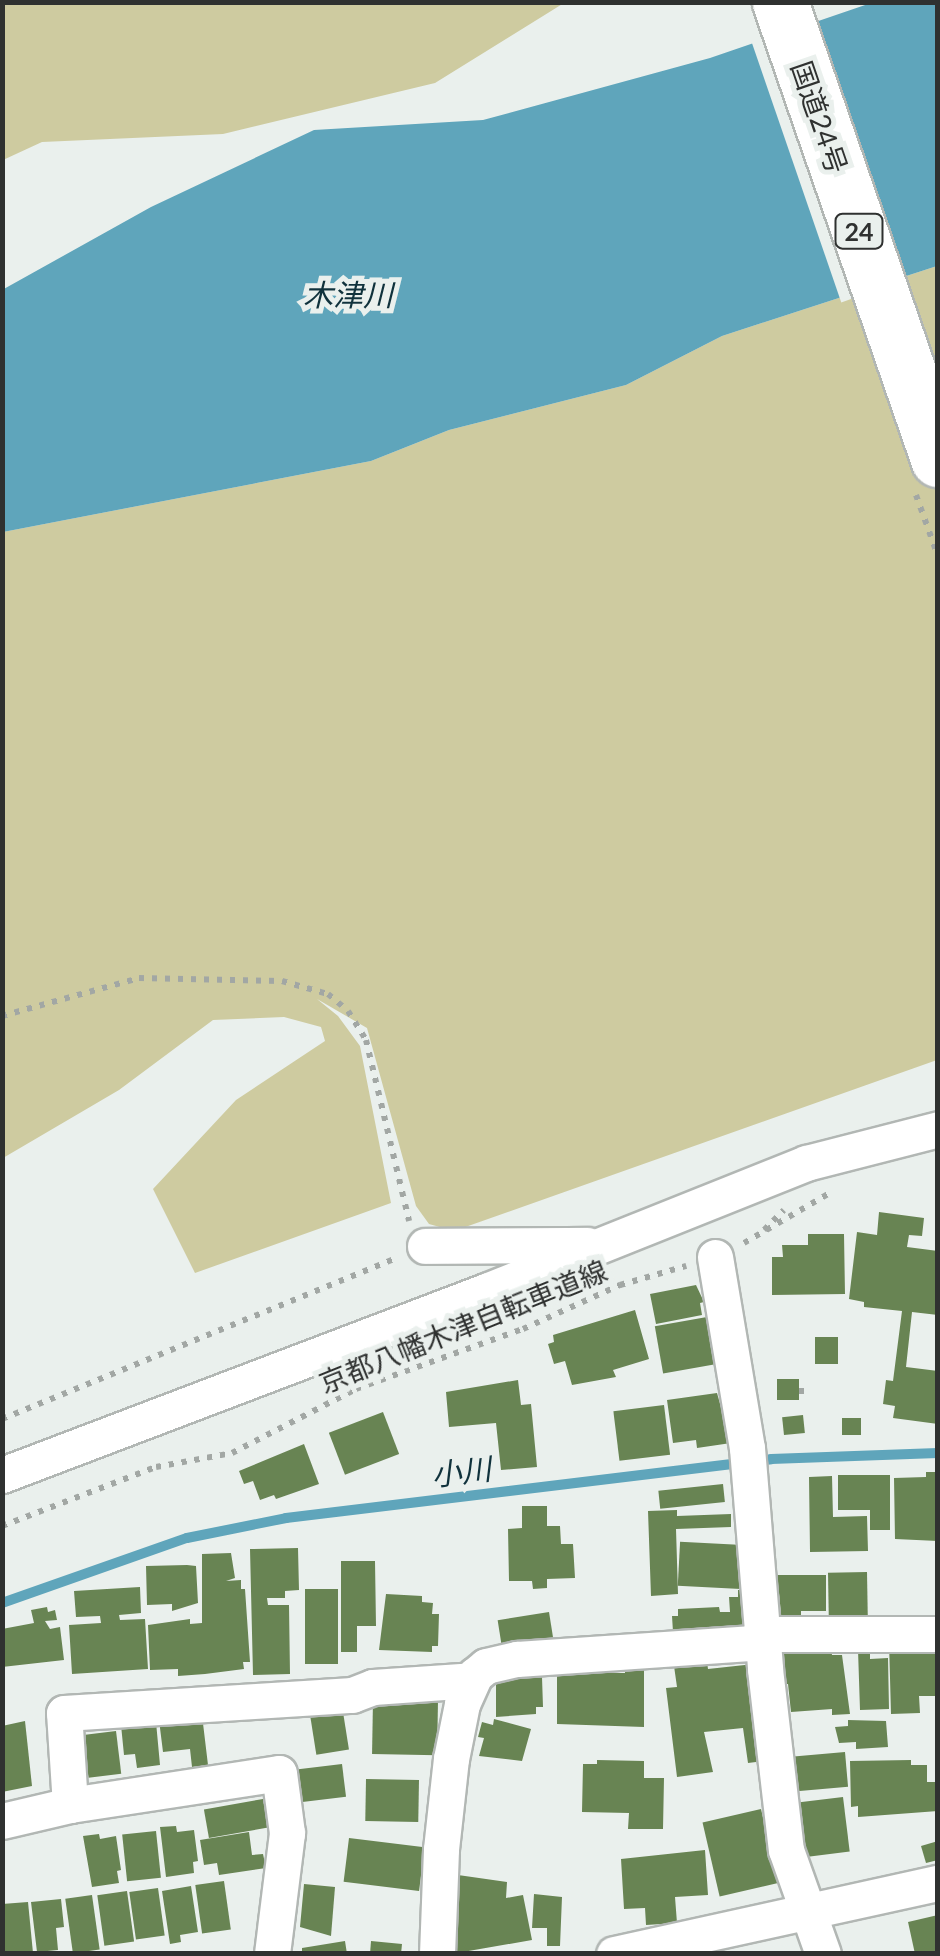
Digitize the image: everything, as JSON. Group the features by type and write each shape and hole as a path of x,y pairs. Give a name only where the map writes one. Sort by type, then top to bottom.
{"highway":[{"name":"国道24号","path":"780,2 938,459"}],"street":[{"path":"2,1475 603,1245 806,1163 938,1129"},
{"path":"426,1246 603,1245"},
{"path":"715,1257 746,1448 786,1850 823,1954"},
{"path":"436,1954 441,1848 452,1758 462,1704 472,1680 486,1666 517,1658 764,1639 778,1634 938,1634"},
{"path":"70,1805 64,1713 352,1695 373,1687 472,1680"},
{"path":"2,1821 70,1805 279,1773 287,1833 272,1954"},
{"path":"614,1954 938,1883"}],"path":[{"path":"2,1016 139,978 282,981 328,994 348,1011 366,1040 409,1223 426,1246 2,1419"},
{"name":"京都八幡木津自転車道線","path":"2,1526 156,1467 232,1453 356,1389 523,1329 620,1285 715,1257 844,1184"},
{"path":"799,1391 812,1391"}],"shaded area":[{"path":"2,3 564,3 435,83 223,134 42,142 3,160"},
{"path":"937,266 937,1060 454,1231 429,1224 416,1206 367,1028 317,999 338,1016 360,1046 391,1203 195,1273 153,1189 236,1100 325,1041 321,1027 284,1017 213,1020 119,1090 3,1158 3,532 371,461 449,430 626,385 722,336"}],"water":[{"name":"木津川","path":"871,3 937,3 937,266 722,336 626,385 449,430 371,461 3,532 2,290 151,207 314,130 483,120 710,58"}],"pier":[{"path":"764,35 855,298 841,302 751,40"}],"building":[{"path":"879,1212 924,1218 922,1236 909,1235 907,1247 938,1251 938,1315 912,1312 906,1367 938,1371 938,1424 893,1418 895,1406 883,1404 886,1380 893,1381 902,1311 864,1307 864,1302 849,1299 857,1232 877,1235"},
{"path":"808,1234 844,1234 845,1294 772,1295 772,1257 783,1257 782,1245 808,1245"},
{"path":"696,1285 704,1302 700,1303 702,1315 656,1324 650,1294"},
{"path":"635,1310 649,1359 613,1370 616,1377 572,1385 565,1361 554,1364 548,1344 554,1342 553,1335"},
{"path":"707,1317 715,1364 663,1373 655,1326"},
{"path":"815,1337 838,1337 838,1364 815,1364"},
{"path":"777,1379 799,1379 799,1400 777,1400"},
{"path":"518,1380 521,1405 531,1404 537,1467 501,1470 496,1423 449,1427 446,1392"},
{"path":"717,1393 731,1443 697,1448 696,1440 673,1443 667,1400"},
{"path":"664,1405 670,1455 619,1461 613,1411"},
{"path":"383,1412 399,1454 345,1475 329,1433"},
{"path":"803,1415 805,1433 784,1435 782,1417"},
{"path":"842,1418 861,1418 861,1435 842,1435"},
{"path":"304,1444 319,1484 276,1499 274,1495 260,1500 253,1481 244,1484 239,1471"},
{"path":"926,1472 938,1472 938,1541 895,1539 894,1478 926,1477"},
{"path":"838,1475 890,1475 890,1530 870,1530 870,1510 838,1510"},
{"path":"832,1476 833,1517 867,1516 868,1551 810,1552 809,1477"},
{"path":"723,1484 725,1502 660,1509 658,1491"},
{"path":"522,1506 547,1506 547,1526 560,1526 561,1544 573,1544 575,1578 547,1579 547,1588 533,1589 532,1581 509,1581 508,1529 522,1528"},
{"path":"677,1510 677,1516 731,1514 731,1527 676,1529 678,1594 651,1596 648,1511"},
{"path":"680,1542 743,1545 741,1589 678,1586"},
{"path":"298,1548 299,1590 285,1591 285,1598 267,1598 268,1605 289,1605 290,1674 253,1675 250,1549"},
{"path":"231,1553 235,1578 226,1581 241,1580 241,1589 245,1589 250,1662 243,1662 244,1669 205,1674 178,1676 178,1669 150,1670 148,1625 190,1619 190,1624 202,1623 202,1554"},
{"path":"341,1561 375,1561 376,1626 357,1626 357,1652 341,1652"},
{"path":"146,1566 196,1566 198,1603 172,1611 172,1604 147,1605"},
{"path":"867,1572 868,1621 829,1622 828,1573"},
{"path":"772,1575 826,1575 826,1611 801,1611 801,1624 782,1624 779,1593 772,1593"},
{"path":"140,1587 141,1613 119,1615 120,1620 145,1619 148,1669 72,1674 69,1625 101,1623 100,1616 76,1617 74,1591"},
{"path":"305,1589 338,1589 338,1664 305,1664"},
{"path":"738,1590 748,1590 750,1628 673,1632 672,1616 678,1616 678,1609 719,1607 720,1612 730,1612 729,1597 738,1597"},
{"path":"386,1594 422,1596 422,1602 433,1603 432,1614 439,1614 438,1646 432,1646 432,1652 379,1650"},
{"path":"47,1607 48,1612 55,1610 57,1620 45,1621 50,1629 60,1627 64,1660 2,1667 2,1629 34,1623 31,1610"},
{"path":"549,1612 554,1644 503,1652 498,1620"},
{"path":"938,1640 938,1696 919,1696 920,1713 891,1714 889,1642"},
{"path":"776,1646 831,1648 832,1655 842,1655 850,1714 832,1715 832,1709 791,1712 788,1684 781,1684"},
{"path":"858,1650 870,1650 870,1659 888,1658 889,1709 860,1710"},
{"path":"706,1655 708,1669 754,1664 765,1761 748,1763 743,1728 704,1732 713,1772 677,1777 666,1688 677,1687 673,1659"},
{"path":"625,1666 644,1666 644,1727 557,1724 557,1673 625,1673"},
{"path":"527,1670 527,1678 542,1677 543,1707 536,1707 536,1714 496,1717 496,1675"},
{"path":"373,1700 438,1701 437,1755 372,1754"},
{"path":"343,1712 349,1750 316,1755 310,1717"},
{"path":"202,1715 208,1765 192,1767 190,1749 163,1752 159,1720"},
{"path":"494,1719 531,1729 522,1761 479,1756 484,1738 478,1737 482,1722 493,1725"},
{"path":"848,1720 886,1721 888,1747 856,1749 856,1742 839,1743 835,1727 848,1726"},
{"path":"25,1721 32,1786 2,1792 2,1726"},
{"path":"156,1722 160,1765 137,1768 135,1754 124,1755 121,1725"},
{"path":"116,1731 121,1774 88,1778 83,1735"},
{"path":"845,1752 848,1787 788,1792 785,1757"},
{"path":"597,1760 644,1761 644,1778 664,1778 663,1829 628,1829 629,1813 582,1812 583,1764 597,1764"},
{"path":"911,1760 911,1765 927,1765 927,1782 938,1782 938,1811 858,1817 858,1806 851,1807 850,1761"},
{"path":"342,1764 346,1797 302,1802 298,1769"},
{"path":"366,1779 419,1780 418,1822 365,1821"},
{"path":"843,1797 850,1852 800,1858 793,1803"},
{"path":"263,1799 268,1828 209,1838 204,1809"},
{"path":"761,1809 778,1883 720,1897 703,1822"},
{"path":"176,1826 177,1832 194,1830 198,1861 193,1862 194,1873 166,1877 160,1827"},
{"path":"156,1831 161,1878 127,1881 122,1835"},
{"path":"249,1832 252,1855 263,1854 266,1868 219,1875 217,1863 204,1865 200,1840"},
{"path":"99,1834 100,1839 116,1836 121,1870 117,1871 119,1883 92,1887 83,1836"},
{"path":"349,1838 424,1847 419,1891 344,1882"},
{"path":"938,1841 938,1860 926,1863 921,1846"},
{"path":"705,1850 708,1895 675,1897 677,1923 646,1925 645,1908 624,1909 621,1859"},
{"path":"451,1874 507,1882 506,1898 523,1895 532,1940 457,1953 449,1908 457,1907 446,1904"},
{"path":"224,1881 231,1930 202,1934 195,1885"},
{"path":"304,1884 335,1887 331,1936 300,1927"},
{"path":"191,1886 198,1932 180,1935 181,1942 170,1944 162,1891"},
{"path":"158,1888 165,1936 136,1940 129,1892"},
{"path":"127,1891 134,1942 104,1946 97,1895"},
{"path":"534,1894 562,1897 560,1946 547,1946 547,1928 532,1928"},
{"path":"92,1895 100,1949 73,1953 65,1899"},
{"path":"61,1899 64,1927 56,1928 58,1950 37,1952 31,1902"},
{"path":"28,1902 33,1953 2,1954 2,1904"},
{"path":"938,1915 938,1954 915,1954 908,1922"},
{"path":"345,1941 347,1954 302,1954 302,1948"},
{"path":"371,1941 402,1944 401,1954 370,1954"}],"waterway":[{"name":"小川","path":"2,1603 187,1538 286,1518 771,1459 938,1453"}]}
